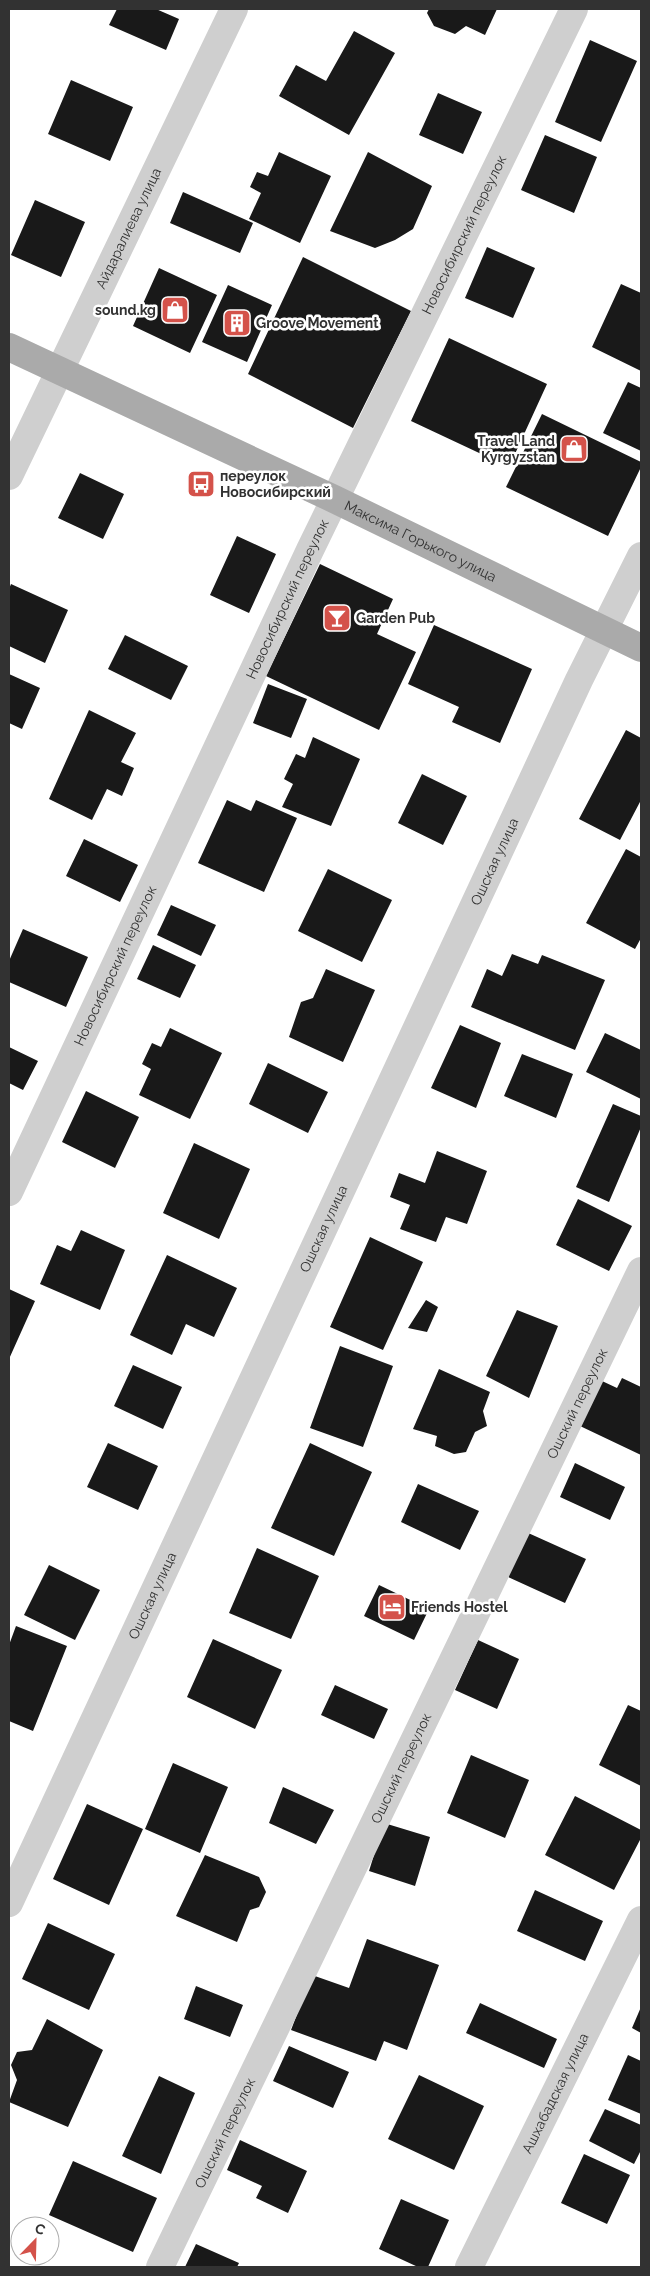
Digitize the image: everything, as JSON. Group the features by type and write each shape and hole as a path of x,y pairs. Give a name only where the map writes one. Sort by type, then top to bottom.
{"main road":[{"name":"Максима Горького улица","path":"9,347 334,499 641,648"}],"street":[{"name":"Айдаралиева улица","path":"9,476 234,9"},
{"name":"Новосибирский переулок","path":"9,1192 334,499 367,436 574,9"},
{"name":"Ошская улица","path":"9,1903 579,680 641,556"},
{"name":"Ошский переулок","path":"160,2267 641,1270"},
{"name":"Ашхабадская улица","path":"469,2267 641,1920"}],"building":[{"path":"117,9 156,9 179,19 166,50 109,25"},
{"path":"429,9 497,9 485,35 466,26 455,34 434,26 427,13"},
{"path":"354,31 395,53 349,135 279,96 296,65 326,81"},
{"path":"590,40 637,61 601,142 555,122"},
{"path":"71,80 133,107 110,161 48,134"},
{"path":"438,93 482,112 463,154 419,135"},
{"path":"545,135 597,157 574,213 521,190"},
{"path":"279,152 331,176 300,243 249,219 261,193 250,187 257,172 268,176"},
{"path":"368,152 432,186 413,229 395,240 375,248 330,231"},
{"path":"183,192 253,223 240,253 170,223"},
{"path":"35,200 85,222 61,277 11,255"},
{"path":"487,247 535,268 513,318 465,298"},
{"path":"303,257 411,311 353,428 248,374"},
{"name":"sound.kg","path":"159,268 217,295 190,353 133,326"},
{"path":"621,284 641,293 641,371 592,347"},
{"name":"Groove Movement","path":"228,285 272,305 247,362 202,342"},
{"path":"449,338 547,384 509,467 411,421"},
{"path":"628,382 641,388 641,451 603,433"},
{"path":"542,414 641,462 641,467 608,536 506,487"},
{"path":"80,473 124,494 103,539 58,518"},
{"path":"237,536 276,554 249,613 210,595"},
{"path":"320,564 393,599 377,634 416,652 379,730 266,676"},
{"path":"11,584 68,610 45,663 9,646 9,589"},
{"path":"434,625 532,669 500,743 452,722 459,707 408,684"},
{"path":"125,635 188,666 171,700 108,669"},
{"path":"9,674 40,688 22,729 9,723"},
{"path":"268,684 307,699 291,738 253,723"},
{"path":"89,710 136,733 121,762 134,768 122,796 107,789 92,820 49,799"},
{"path":"626,730 641,738 641,800 620,840 579,819"},
{"path":"313,737 360,759 331,826 282,807 293,784 284,779 296,754 305,758"},
{"path":"422,774 467,796 443,845 398,823"},
{"path":"227,800 251,811 256,800 297,818 264,892 198,863"},
{"path":"84,839 138,865 120,902 66,876"},
{"path":"626,849 641,857 641,938 635,949 586,923"},
{"path":"328,869 392,900 362,962 298,931"},
{"path":"171,905 216,925 201,956 157,935"},
{"path":"23,929 88,957 66,1007 9,982 9,961"},
{"path":"153,945 196,965 180,998 137,979"},
{"path":"512,954 538,964 542,955 605,980 575,1050 471,1007 487,969 502,976"},
{"path":"326,969 375,990 343,1062 289,1037 301,1002 313,998"},
{"path":"460,1025 501,1043 476,1108 431,1088"},
{"path":"170,1028 222,1053 190,1119 139,1095 151,1069 142,1064 152,1043 161,1047"},
{"path":"605,1033 641,1050 641,1099 586,1072"},
{"path":"9,1047 38,1061 23,1090 9,1083"},
{"path":"522,1054 573,1074 556,1118 504,1096"},
{"path":"268,1063 328,1092 308,1133 249,1104"},
{"path":"86,1091 139,1117 115,1168 62,1142"},
{"path":"613,1104 641,1116 641,1127 609,1202 576,1187"},
{"path":"194,1143 250,1169 219,1239 163,1213"},
{"path":"437,1151 487,1171 467,1224 446,1217 436,1242 400,1229 410,1205 390,1197 399,1173 425,1183"},
{"path":"578,1199 632,1226 609,1271 556,1245"},
{"path":"81,1230 125,1250 100,1310 40,1284 57,1245 71,1251"},
{"path":"370,1237 423,1262 383,1350 330,1327"},
{"path":"167,1255 237,1288 214,1337 186,1324 172,1355 130,1335"},
{"path":"9,1289 35,1301 9,1359"},
{"path":"426,1300 438,1307 427,1332 408,1328"},
{"path":"517,1310 558,1326 529,1398 486,1376"},
{"path":"340,1346 393,1366 363,1447 310,1428"},
{"path":"133,1365 182,1387 163,1429 114,1406"},
{"path":"439,1369 490,1392 483,1411 487,1426 475,1432 466,1452 454,1454 435,1446 437,1436 413,1429"},
{"path":"622,1378 641,1387 641,1455 580,1426 602,1381 617,1388"},
{"path":"108,1443 158,1466 138,1510 87,1487"},
{"path":"310,1443 372,1472 334,1556 271,1528"},
{"path":"575,1463 625,1487 610,1520 560,1497"},
{"path":"418,1484 479,1511 460,1550 401,1522"},
{"path":"526,1532 586,1559 565,1603 506,1576"},
{"path":"257,1548 319,1576 291,1639 229,1613"},
{"path":"49,1565 100,1590 75,1640 24,1615"},
{"path":"379,1585 429,1609 414,1640 364,1616"},
{"path":"16,1626 67,1646 33,1731 9,1721 9,1645"},
{"path":"213,1639 282,1670 255,1729 187,1697"},
{"path":"478,1640 519,1659 497,1709 455,1690"},
{"path":"335,1685 388,1709 374,1739 321,1715"},
{"path":"628,1705 641,1711 641,1786 599,1765"},
{"path":"471,1755 529,1780 505,1838 447,1813"},
{"path":"173,1763 228,1787 200,1853 145,1829"},
{"path":"283,1787 334,1810 316,1844 269,1823"},
{"path":"575,1796 641,1830 641,1838 614,1890 545,1855"},
{"path":"87,1804 143,1829 109,1905 53,1879"},
{"path":"384,1823 430,1837 415,1886 369,1871"},
{"path":"205,1855 259,1877 266,1892 259,1907 250,1910 237,1942 176,1916"},
{"path":"535,1890 603,1921 585,1961 517,1931"},
{"path":"48,1923 115,1954 89,2010 22,1979"},
{"path":"367,1939 439,1965 407,2050 384,2041 376,2061 291,2030 312,1975 349,1988"},
{"path":"196,1986 243,2005 230,2037 184,2019"},
{"path":"480,2003 557,2039 544,2068 466,2033"},
{"path":"641,2007 641,2033 632,2028"},
{"path":"47,2019 103,2050 68,2127 9,2102 17,2080 11,2065 17,2052 32,2050"},
{"path":"289,2046 349,2072 333,2108 273,2081"},
{"path":"628,2055 641,2061 641,2114 608,2100"},
{"path":"419,2075 484,2106 454,2170 388,2139"},
{"path":"159,2076 195,2093 161,2174 122,2156"},
{"path":"605,2109 641,2125 641,2150 634,2164 589,2141"},
{"path":"240,2140 307,2171 288,2213 256,2198 262,2186 227,2170"},
{"path":"584,2154 630,2175 607,2224 561,2203"},
{"path":"73,2161 157,2198 133,2252 60,2220 60,2216 49,2215"},
{"path":"401,2199 449,2220 428,2267 418,2267 379,2249"},
{"path":"196,2244 239,2263 237,2267 185,2267"}],"place":[{"name":"sound.kg","path":"175,310"},
{"name":"Groove Movement","path":"237,323"},
{"name":"Travel Land Kyrgyzstan","path":"574,449"},
{"name":"переулок Новосибирский","path":"201,484"},
{"name":"Garden Pub","path":"337,618"},
{"name":"Friends Hostel","path":"392,1607"}]}
